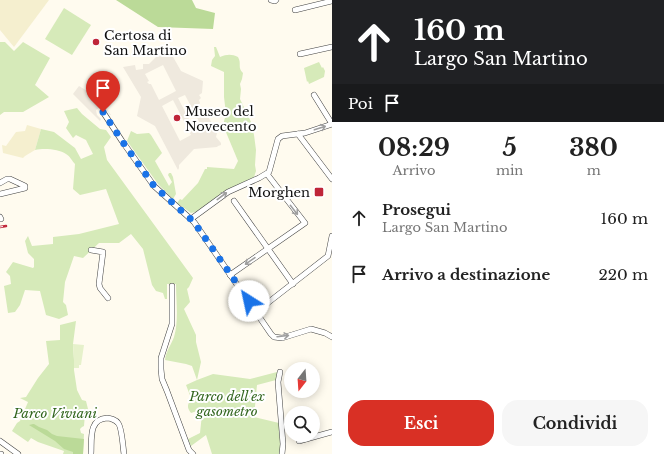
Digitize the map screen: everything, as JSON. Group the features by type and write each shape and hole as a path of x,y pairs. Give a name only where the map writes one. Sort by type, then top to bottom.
{"street":[{"path":"271,0 276,0"},
{"path":"295,10 332,1"},
{"path":"300,54 332,47"},
{"path":"191,220 228,192 267,174 269,172 278,139 282,136 304,133 332,124 314,95"},
{"path":"103,112 154,186 191,220 274,337 282,338 311,329 332,337"},
{"path":"298,134 332,179"},
{"path":"230,275 305,224 267,174"},
{"path":"0,183 10,179 25,186 24,188 0,194"},
{"path":"234,201 293,284"},
{"path":"256,312 328,256 332,236"},
{"path":"91,250 103,252 99,284 100,288 108,298"},
{"path":"172,286 172,324 171,331 161,358 162,379 189,450 193,454"},
{"path":"280,372 278,382 283,444 282,454"},
{"path":"91,454 94,425 98,420 109,418 118,423 120,427 124,454"},
{"path":"320,435 332,432"},
{"path":"0,441 18,454"}],"shaded area":[{"path":"0,0 49,0 14,47 0,30"},
{"path":"165,48 168,48 181,71 203,81 202,93 199,95 201,98 199,100 200,103 198,106 200,108 203,107 217,133 216,137 221,143 221,145 217,147 194,149 179,165 178,170 155,126 137,116 141,97 123,67 135,65 136,70 143,69 143,64 149,64 158,55 159,56","holes":["163,65 176,91 159,100 151,84 147,82 149,81 145,74","185,95 203,129 196,133 178,98","173,100 191,135 180,141 162,106"]},
{"path":"79,86 102,102 111,115 105,107 100,107 96,110 97,115 101,119 100,121 73,94"},
{"path":"27,125 41,129 35,150 23,158 3,153 2,145 6,146 16,132 25,131"}],"green space":[{"path":"116,0 192,0 196,8 215,13 213,29 158,27"},
{"path":"64,8 91,25 72,55 45,39"},
{"path":"0,42 5,42 14,51 23,42 50,58 35,85 49,97 23,112 4,112 0,115"},
{"path":"214,47 216,47 220,57 232,55 238,57 239,59 240,69 243,73 240,84 240,99 251,122 254,135 256,171 254,177 231,188 200,211 191,213 177,203 180,199 182,200 198,183 205,169 207,169 207,167 234,169 238,161 223,125 226,114 224,72 211,66 212,60 215,56"},
{"path":"319,62 325,71 324,77 309,84 308,81 307,82 304,68"},
{"path":"77,108 100,129 106,130 111,137 104,147 107,160 193,278 187,289 190,302 184,309 196,335 196,342 201,362 197,380 192,366 165,360 176,331 176,284 167,284 167,299 165,299 163,293 156,291 152,285 143,249 131,234 119,243 99,243 83,258 74,256 65,282 63,302 66,305 68,315 59,319 46,315 40,291 25,290 20,305 15,312 8,313 4,286 11,284 10,276 6,272 13,262 33,268 34,267 34,259 28,253 25,241 28,236 32,246 53,244 53,237 79,234 119,224 106,189 80,195 73,189 75,164 69,156 63,152 55,150 35,150 41,129 54,132 75,148 81,159 93,154 86,140 76,135 73,138 66,128 69,122 64,111"},
{"path":"131,131 137,134 149,133 151,135 162,153 155,161 169,186 172,182 168,175 169,173 171,173 173,177 176,194 173,199 158,184 127,141"},
{"name":"Parco Viviani","path":"76,321 73,344 74,370 77,390 82,400 86,401 89,413 85,414 84,426 80,429 81,433 84,434 83,454 63,454 64,451 31,438 28,442 12,431 20,421 28,402 20,398 26,397 49,364 46,341 60,340 60,325"},
{"path":"73,344 84,345 81,365 79,365 79,368 74,368"},
{"name":"Parco dell’ex gasometro","path":"277,372 276,380 257,385 254,417 279,423 280,454 212,454 206,435 191,446 188,439 200,433 202,414 197,411 191,413 189,411 188,406 191,398 186,385 213,374 250,379"},
{"path":"34,424 57,436 84,439 83,454 73,454 73,452 64,449 55,441 29,425"}],"railway":[{"path":"0,227 6,226"}],"place":[{"name":"Certosa di San Martino","path":"96,42"},
{"name":"Museo del Novecento","path":"177,118"},
{"name":"Morghen","path":"319,192"}],"route":[{"path":"103,112 154,186 194,222 249,301"}]}
